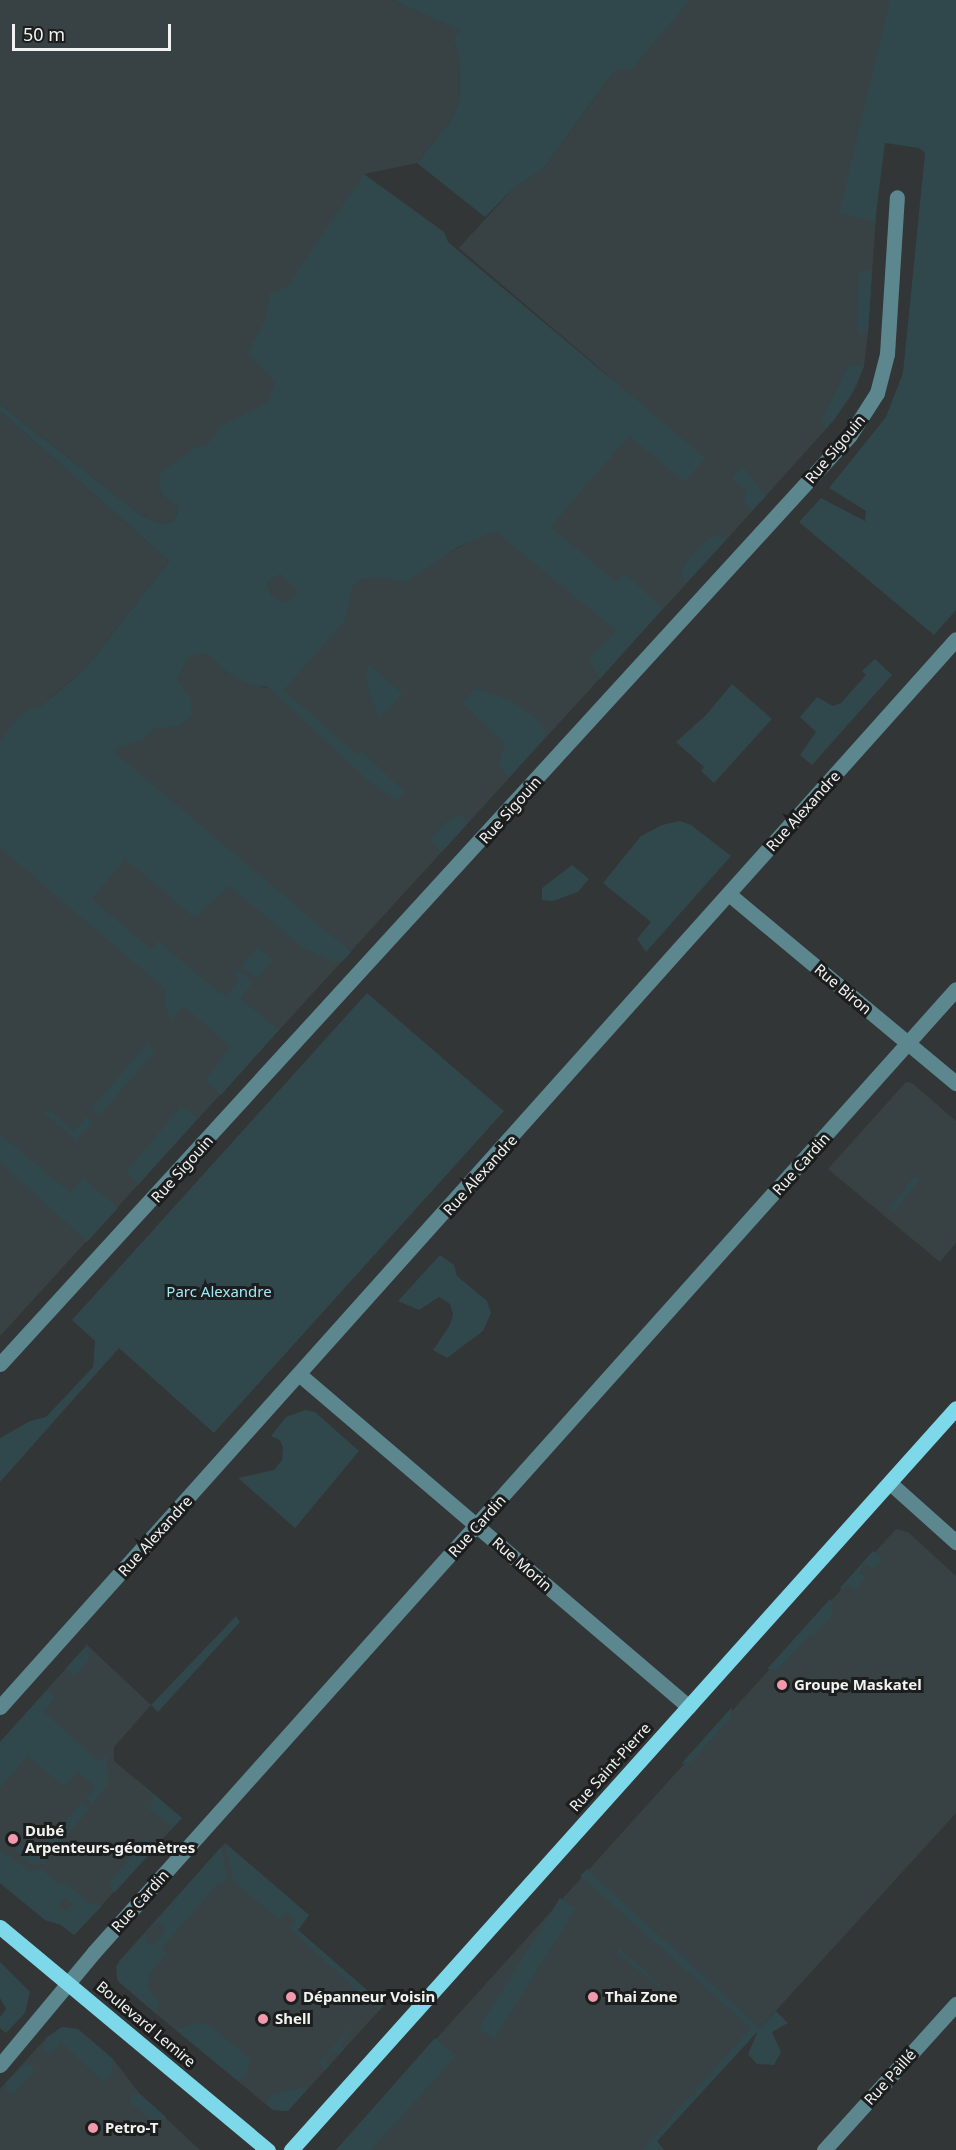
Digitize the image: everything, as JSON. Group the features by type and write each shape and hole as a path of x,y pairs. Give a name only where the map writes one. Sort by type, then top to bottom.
{"main road":[{"name":"Rue Saint-Pierre","path":"291,2150 956,1408"},
{"name":"Boulevard Lemire","path":"0,1926 268,2150"}],"street":[{"name":"Rue Sigouin","path":"0,1364 850,435 876,393 887,354 897,197"},
{"name":"Rue Alexandre","path":"0,1707 730,895 956,639"},
{"name":"Rue Biron","path":"730,895 956,1083"},
{"name":"Rue Cardin","path":"0,2065 70,1984 94,1952 478,1526 956,989"},
{"name":"Rue Morin","path":"300,1375 689,1707"},
{"path":"890,1483 956,1542"},
{"name":"Rue Paillé","path":"824,2150 956,2004"}],"shaded area":[{"path":"0,0 393,0 463,32 454,42 459,59 460,98 451,120 417,163 364,174 362,333 158,485 164,498 178,507 175,520 162,524 141,515 0,404"},
{"path":"690,0 901,0 878,187 868,333 864,366 856,387 835,419 727,539 0,1336 0,752 40,708 34,706 0,740 0,411 169,561 85,669 50,698 118,703 188,657 206,653 231,676 265,688 275,685 272,596 267,582 281,574 425,568 483,533 610,377 459,248 512,190 544,168 614,71 646,50"},
{"path":"906,1082 912,1083 956,1121 956,1243 940,1262 828,1169"},
{"path":"896,1529 908,1532 956,1576 956,1813 649,2150 336,2150"},
{"path":"87,1645 151,1705 114,1747 114,1761 182,1818 74,1935 61,1925 45,1920 0,1883 0,1742"},
{"path":"225,1843 309,1915 298,1930 384,2005 288,2111 273,2110 118,1981 116,1974 119,1961"},
{"path":"62,2027 78,2029 113,2059 140,2094 200,2150 0,2150 0,2089 47,2037"}],"green space":[{"path":"393,0 690,0 631,70 614,71 544,168 512,190 485,217 417,163 451,120 460,98 459,59 454,42 455,35 462,32"},
{"path":"890,0 956,0 956,610 934,635 799,522 821,498 865,521 866,511 829,488 886,417 903,373 925,153 919,148 885,143 875,222 839,213"},
{"path":"364,174 444,232 448,242 706,458 684,482 629,436 551,527 616,582 625,574 663,608 600,679 589,659 616,631 495,531 460,546 407,582 378,577 363,579 352,587 345,621 284,690 358,755 362,751 405,792 396,801 368,781 268,687 251,685 231,676 206,653 188,658 177,679 191,697 192,715 179,726 152,729 144,739 113,751 351,952 343,961 333,962 302,947 229,886 195,918 125,859 92,899 151,949 158,941 219,992 226,995 240,979 235,974 238,970 254,982 240,998 279,1030 221,1095 205,1081 230,1047 184,1006 171,1020 164,1005 166,990 0,848 0,740 22,714 34,706 40,707 85,669 169,561 0,411 0,404 141,515 162,524 175,520 178,507 164,498 158,485 161,472 196,447 207,445 221,426 267,403 275,383 248,353 265,320 270,293 287,287","holes":["281,574 298,591 285,603 272,596 267,582"]},
{"path":"872,270 868,333 857,333 859,271"},
{"path":"849,365 864,366 850,397 826,429 821,422"},
{"path":"742,465 766,496 752,510 744,504 747,491 732,479"},
{"path":"713,535 727,539 686,583 681,572 691,555"},
{"path":"875,659 892,675 812,765 800,755 816,732 800,717 817,697 833,706 841,703 866,675 862,671"},
{"path":"369,664 403,694 379,719 369,692 366,675"},
{"path":"732,684 772,719 714,783 701,771 704,767 676,742 706,715"},
{"path":"475,688 512,701 539,720 545,730 546,736 509,778 498,764 505,744 462,703"},
{"path":"460,815 468,823 442,852 430,840 447,821"},
{"path":"680,821 691,825 731,856 646,952 637,939 651,922 603,883 641,836 662,825"},
{"path":"572,865 589,879 578,892 553,901 542,900 542,888"},
{"path":"258,947 273,960 257,979 242,966"},
{"name":"Parc Alexandre","path":"367,993 504,1111 214,1433 119,1348 0,1482 0,1438 30,1421 46,1417 93,1367 95,1341 72,1320"},
{"path":"147,1044 155,1051 100,1115 91,1108"},
{"path":"181,1106 198,1118 138,1185 126,1172"},
{"path":"48,1109 74,1131 86,1117 93,1123 76,1140 45,1114"},
{"path":"0,1134 70,1192 84,1178 118,1208 87,1242 0,1162"},
{"path":"915,1176 920,1180 894,1212 889,1208"},
{"path":"440,1255 454,1265 457,1276 487,1301 491,1313 483,1331 447,1358 433,1350 450,1325 453,1314 450,1304 439,1297 419,1310 398,1301"},
{"path":"305,1410 315,1412 359,1451 295,1528 238,1478 274,1470 282,1460 283,1448 280,1440 271,1436 286,1417"},
{"path":"873,1551 883,1559 873,1571 865,1564 862,1566 860,1573 866,1578 855,1590 847,1585 842,1591 840,1588"},
{"path":"830,1599 834,1602 831,1607 833,1615 813,1637 810,1635 779,1669 767,1669"},
{"path":"236,1616 240,1622 158,1712 151,1705"},
{"path":"87,1645 89,1660 75,1675 70,1674 66,1668"},
{"path":"47,1690 55,1698 44,1712 100,1762 106,1755 109,1783 92,1804 83,1796 87,1797 96,1787 77,1771 64,1787 28,1756 0,1788 0,1742"},
{"path":"732,1707 731,1718 691,1762 681,1764"},
{"path":"136,1779 182,1818 172,1828 149,1809 154,1797"},
{"path":"81,1803 90,1808 44,1864 30,1864 15,1850 21,1845 36,1857"},
{"path":"146,1838 157,1846 114,1893 109,1883"},
{"path":"225,1843 309,1915 298,1930 384,2005 379,2011 289,1928 296,1920 286,1913 279,1920 233,1881"},
{"path":"221,1847 228,1881 217,1885 162,1948 167,1953 149,1974 148,1987 160,2003 155,2013 118,1981 116,1966","holes":["159,1922 165,1929 154,1945 147,1942 146,1933"]},
{"path":"0,1850 29,1870 42,1869 58,1884 66,1882 90,1904 102,1906 74,1935 61,1925 45,1920 0,1883","holes":["66,1897 72,1905 64,1911 58,1904"]},
{"path":"587,1869 760,2028 776,2011 788,2023 772,2032 781,2052 774,2065 757,2064 748,2054 758,2031 657,2141 664,2150 642,2150 691,2095 694,2097 696,2089 751,2028 580,1876"},
{"path":"560,1898 576,1908 495,2039 478,2029"},
{"path":"619,1948 660,1984 660,1988 617,1953"},
{"path":"0,1962 30,1992 25,2013 6,2033 0,2028 0,2017 6,2009 0,1998"},
{"path":"196,2022 212,2026 251,2060 246,2077 238,2081 176,2030"},
{"path":"62,2027 78,2029 113,2059 111,2074 104,2083 61,2042 51,2054 42,2048 47,2037"},
{"path":"349,2029 352,2029 340,2044 344,2049 339,2055 334,2051 324,2060 329,2066 325,2071 319,2062"},
{"path":"435,2038 456,2055 453,2060 371,2150 336,2150"},
{"path":"25,2064 31,2065 35,2072 13,2095 5,2090 6,2082"},
{"path":"305,2086 308,2088 288,2111 273,2110 267,2105 270,2095"},
{"path":"131,2094 140,2094 166,2117 163,2124 156,2125 130,2103"}],"place":[{"name":"Groupe Maskatel","path":"782,1685"},
{"name":"Dubé Arpenteurs-géomètres","path":"13,1839"},
{"name":"Dépanneur Voisin","path":"291,1997"},
{"name":"Thai Zone","path":"593,1997"},
{"name":"Shell","path":"263,2019"},
{"name":"Petro-T","path":"93,2128"}]}
